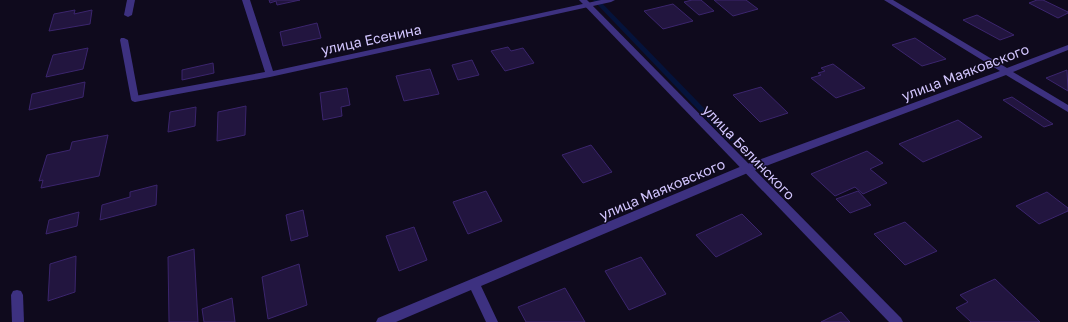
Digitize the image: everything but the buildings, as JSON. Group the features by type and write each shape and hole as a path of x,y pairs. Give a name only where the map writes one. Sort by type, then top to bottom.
{"street":[{"path":"128,15 131,0"},
{"path":"246,0 270,74"},
{"name":"улица Есенина","path":"124,40 135,100 270,74 585,3 611,0"},
{"path":"888,0 1068,109"},
{"name":"улица Белинского","path":"585,3 897,322"},
{"name":"улица Маяковского","path":"382,322 746,169 1006,72 1068,47"},
{"path":"474,283 492,322"},
{"path":"17,295 18,322"}],"waterway":[{"path":"596,0 730,139"}]}
